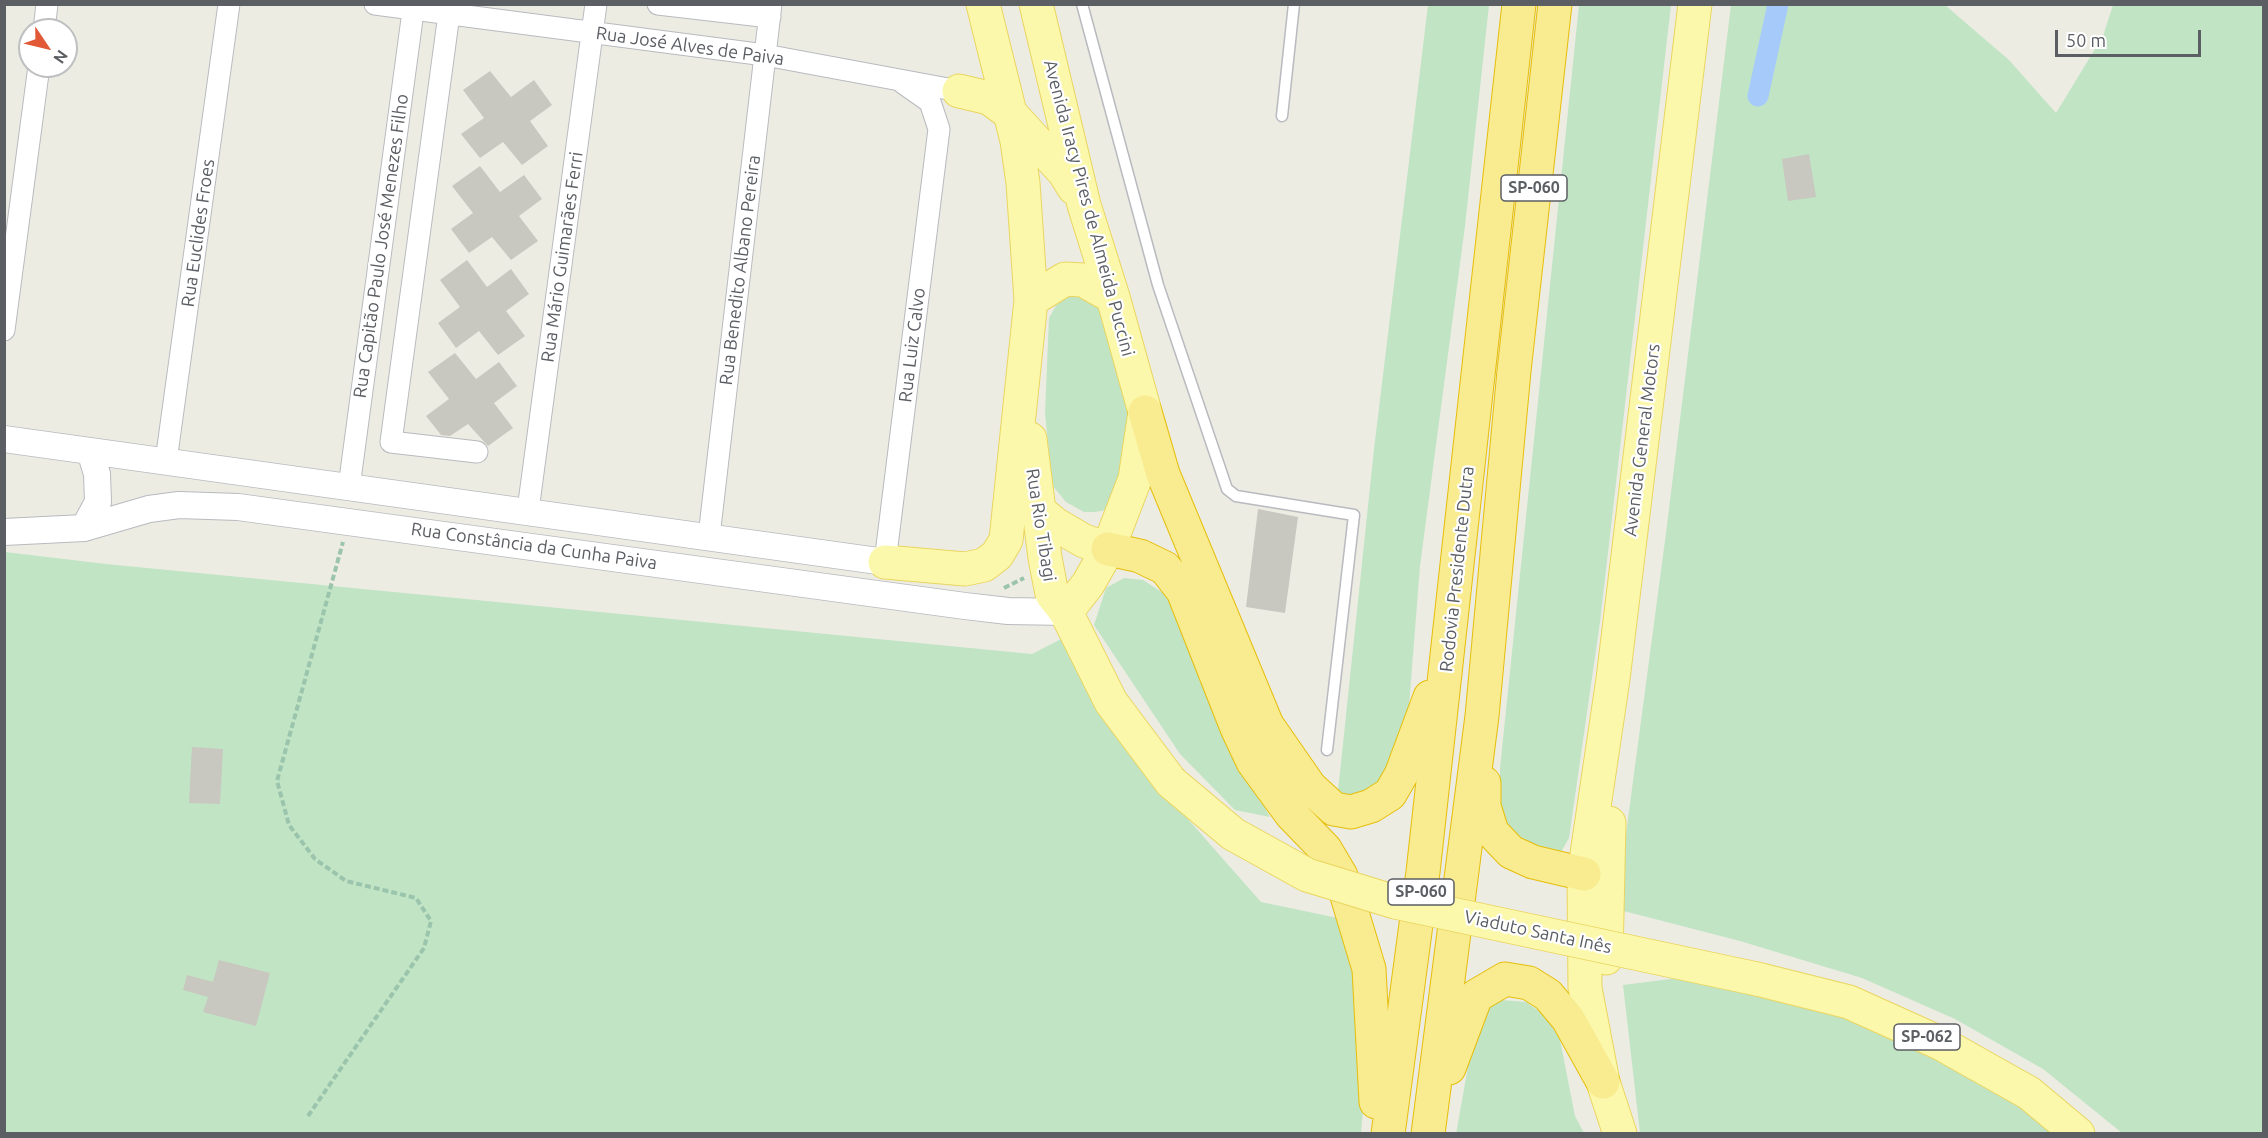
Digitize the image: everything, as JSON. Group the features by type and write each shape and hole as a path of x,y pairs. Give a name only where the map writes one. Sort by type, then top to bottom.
{"highway":[{"name":"Rodovia Presidente Dutra","path":"1388,1134 1423,872 1519,4"},
{"name":"Rodovia Presidente Dutra","path":"1429,1127 1482,716 1515,359 1555,4"},
{"path":"1144,411 1163,474 1267,725 1310,787 1334,809 1351,812 1371,806 1390,794 1401,775 1448,650"},
{"path":"1108,549 1140,556 1166,568 1183,591 1237,728 1253,762 1291,814 1325,849 1341,876 1369,969 1377,1134"},
{"path":"1482,716 1484,806 1492,832 1510,852 1533,862 1584,874"},
{"path":"1429,1127 1476,996 1505,979 1529,983 1548,995 1568,1019 1604,1083"}],"main road":[{"path":"885,562 965,569 984,565 997,555 1006,540 1031,300 1023,183 1010,113 983,4"},
{"name":"Avenida Iracy Pires de Almeida Puccini","path":"1036,4 1084,205 1113,297 1144,411"},
{"name":"Avenida General Motors","path":"1604,1083 1585,988 1584,874 1613,679 1695,4"},
{"path":"1010,113 1027,78 1038,69 1046,53"},
{"path":"959,91 989,98 1010,113 1064,172 1084,205"},
{"path":"1031,300 1065,279 1083,280 1113,297"},
{"name":"Rua Rio Tibagi","path":"1027,342 1031,455 1052,594 1066,612 1111,702 1171,782"},
{"path":"1066,612 1088,584 1108,549 1135,479 1144,411"},
{"path":"1038,510 1055,524 1084,541 1108,549"},
{"path":"1613,679 1604,1083 1620,1134"},
{"name":"Viaduto Santa Inês","path":"1171,782 1233,834 1307,875 1395,902 1757,979 1849,1002 1942,1044 2030,1093 2078,1134"},
{"path":"1584,874 1599,893 1607,912"}],"street":[{"name":"Rua Euclides Froes","path":"166,461 229,4"},
{"name":"Rua José Alves de Paiva","path":"375,4 414,7 449,14 765,56 896,77 959,91"},
{"name":"Rua Mário Guimarães Ferri","path":"528,510 596,4"},
{"path":"658,4 771,11"},
{"name":"Rua Capitão Paulo José Menezes Filho","path":"349,487 414,7"},
{"name":"Rua Benedito Albano Pereira","path":"708,536 771,11"},
{"path":"449,14 391,442 477,452"},
{"name":"Rua Luiz Calvo","path":"885,562 939,129 930,102 896,77"},
{"path":"4,330 37,78"},
{"name":"Rua Constância da Cunha Paiva","path":"4,439 528,510 885,562"},
{"path":"84,528 98,502 97,474 90,450"},
{"name":"Rua Constância da Cunha Paiva","path":"4,532 84,528 149,509 179,505 238,507 965,606 1066,612"}],"lane":[{"path":"1082,4 1158,285 1227,489 1236,496 1354,515 1327,750"},
{"path":"1282,117 1294,4"}],"path":[{"path":"308,1116 424,948 432,921 416,898 346,881 315,859 289,825 278,781 348,521"}],"green space":[{"path":"1428,5 1489,5 1465,226 1420,566 1408,719 1396,769 1369,794 1350,796 1338,791 1374,449"},
{"path":"1579,5 1671,5 1600,622 1569,838 1561,852 1540,856 1499,822 1500,768"},
{"path":"1731,5 1945,5 2009,60 2056,113 2103,36 2113,5 2263,5 2263,1133 2122,1133 2043,1069 1955,1019 1862,978 1740,941 1616,909 1666,533"},
{"path":"1076,295 1093,299 1101,314 1130,402 1119,492 1106,510 1095,512 1084,512 1066,502 1052,485 1045,413 1049,318 1061,297"},
{"path":"5,552 106,564 1032,654 1061,639 1074,663 1164,792 1261,902 1338,918 1359,978 1363,1110 1361,1133 5,1134"},
{"path":"1124,578 1143,580 1165,594 1180,615 1225,733 1270,817 1235,810 1180,754 1094,625 1106,588"},
{"path":"1678,978 1844,1015 1937,1057 2024,1106 2056,1133 1640,1133 1623,985"},
{"path":"1502,1000 1526,1002 1546,1016 1560,1040 1575,1116 1584,1133 1456,1134 1474,1033 1484,1011"}],"building":[{"path":"490,71 511,97 534,80 552,105 530,121 548,146 522,165 503,142 480,158 461,134 484,118 463,90"},
{"path":"1809,154 1816,197 1788,201 1782,159"},
{"path":"480,166 500,192 524,175 542,199 519,216 538,241 511,260 492,237 469,253 451,229 473,213 452,186"},
{"path":"467,260 487,287 511,269 529,294 506,311 525,336 498,355 479,331 456,348 438,323 460,307 440,280"},
{"path":"455,353 476,379 499,362 517,386 494,403 513,428 488,446 468,424 450,436 441,435 426,416 449,399 428,372"},
{"path":"1258,509 1298,517 1285,613 1246,607"},
{"path":"192,747 223,749 220,804 189,803"},
{"path":"219,960 270,973 256,1026 203,1012 208,997 183,990 187,975 213,982"}],"waterway":[{"path":"1758,96 1778,4"}]}
